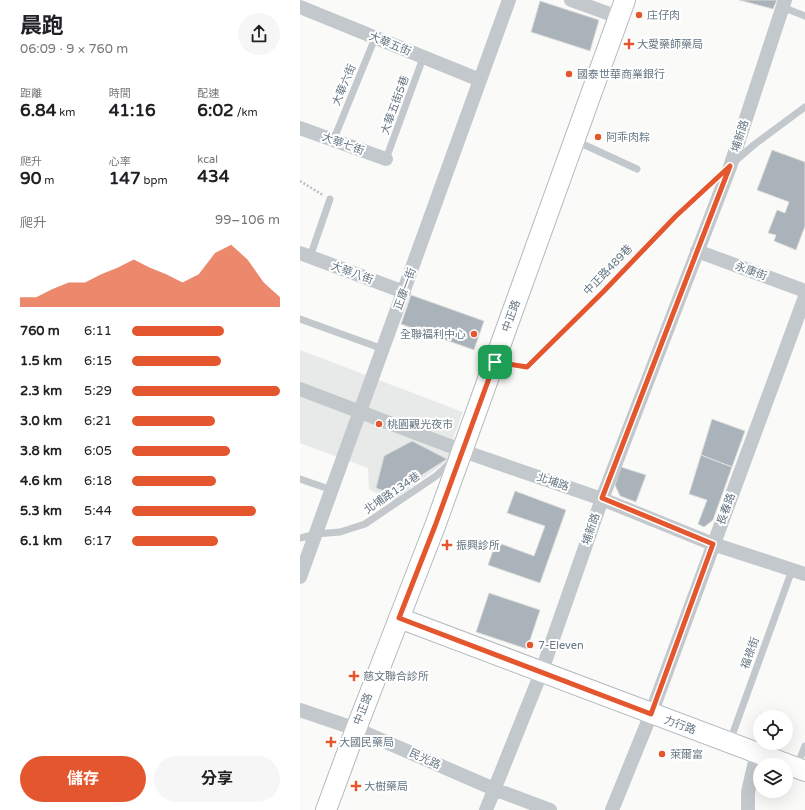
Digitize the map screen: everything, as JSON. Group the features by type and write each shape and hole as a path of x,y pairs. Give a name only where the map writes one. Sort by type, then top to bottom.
{"street":[{"name":"正康一街","path":"300,577 509,0"},
{"path":"571,0 621,9"},
{"name":"埔新路","path":"486,810 540,673 602,498 730,166 784,3"},
{"name":"中正路","path":"326,810 463,451 621,9"},
{"name":"大華五街","path":"301,11 375,38 480,80"},
{"name":"大華七街","path":"300,128 386,159"},
{"name":"永康街","path":"697,251 805,291"},
{"name":"大華八街","path":"305,255 404,292"},
{"name":"長春路","path":"612,810 651,714 805,297"},
{"name":"北埔路","path":"300,389 463,451 602,498 713,544 805,574"},
{"name":"力行路","path":"399,618 540,673 801,770"},
{"name":"民光路","path":"300,710 356,729 494,789 550,810"},
{"path":"748,810 748,792 757,753"}],"lane":[{"path":"784,3 805,16"},
{"name":"大華六街","path":"333,141 375,38"},
{"name":"大華五街5巷","path":"386,159 424,58"},
{"path":"730,166 756,144 805,107"},
{"path":"574,140 637,169"},
{"name":"中正路489巷","path":"495,362 527,367 603,292 676,216 730,166"},
{"path":"305,255 330,199"},
{"path":"300,320 383,349"},
{"name":"北埔路134巷","path":"300,538 316,534 340,532 365,524 436,476 463,451"},
{"path":"300,479 332,490"},
{"name":"福祿街","path":"729,743 792,570"},
{"path":"801,770 805,746"}],"path":[{"path":"300,181 330,199"}],"shaded area":[{"name":"桃園觀光夜市","path":"300,350 463,412 454,436 452,457 392,502 369,489 368,468 300,443"}],"building":[{"path":"739,0 777,0 773,9"},
{"path":"540,1 599,20 590,51 531,32"},
{"path":"772,150 805,162 805,226 796,250 774,241 776,235 768,233 777,210 785,213 789,202 757,190"},
{"path":"411,295 484,321 474,350 401,324"},
{"path":"712,419 745,431 732,467 701,455"},
{"path":"412,441 447,459 392,494 376,488 384,456"},
{"path":"701,455 732,467 713,520 704,527 698,524 707,500 689,494"},
{"path":"621,467 646,475 636,502 620,496 615,485"},
{"path":"515,491 566,510 540,583 488,565 496,542 534,556 545,526 507,513"},
{"path":"489,593 540,610 527,649 476,632"}],"place":[{"name":"庄仔肉","path":"639,15"},
{"name":"大愛藥師藥局","path":"629,44"},
{"name":"國泰世華商業銀行","path":"569,74"},
{"name":"阿乖肉粽","path":"598,137"},
{"name":"全聯福利中心","path":"474,334"},
{"name":"桃園觀光夜市","path":"379,424"},
{"name":"振興診所","path":"447,545"},
{"name":"7-Eleven","path":"530,645"},
{"name":"慈文聯合診所","path":"354,676"},
{"name":"大國民藥局","path":"331,742"},
{"name":"萊爾富","path":"662,754"},
{"name":"大樹藥局","path":"356,786"}],"route":[{"path":"730,166 602,498 713,544 651,714 540,673 399,618 435,526 495,362 527,367 603,292 676,216 730,166"}]}
